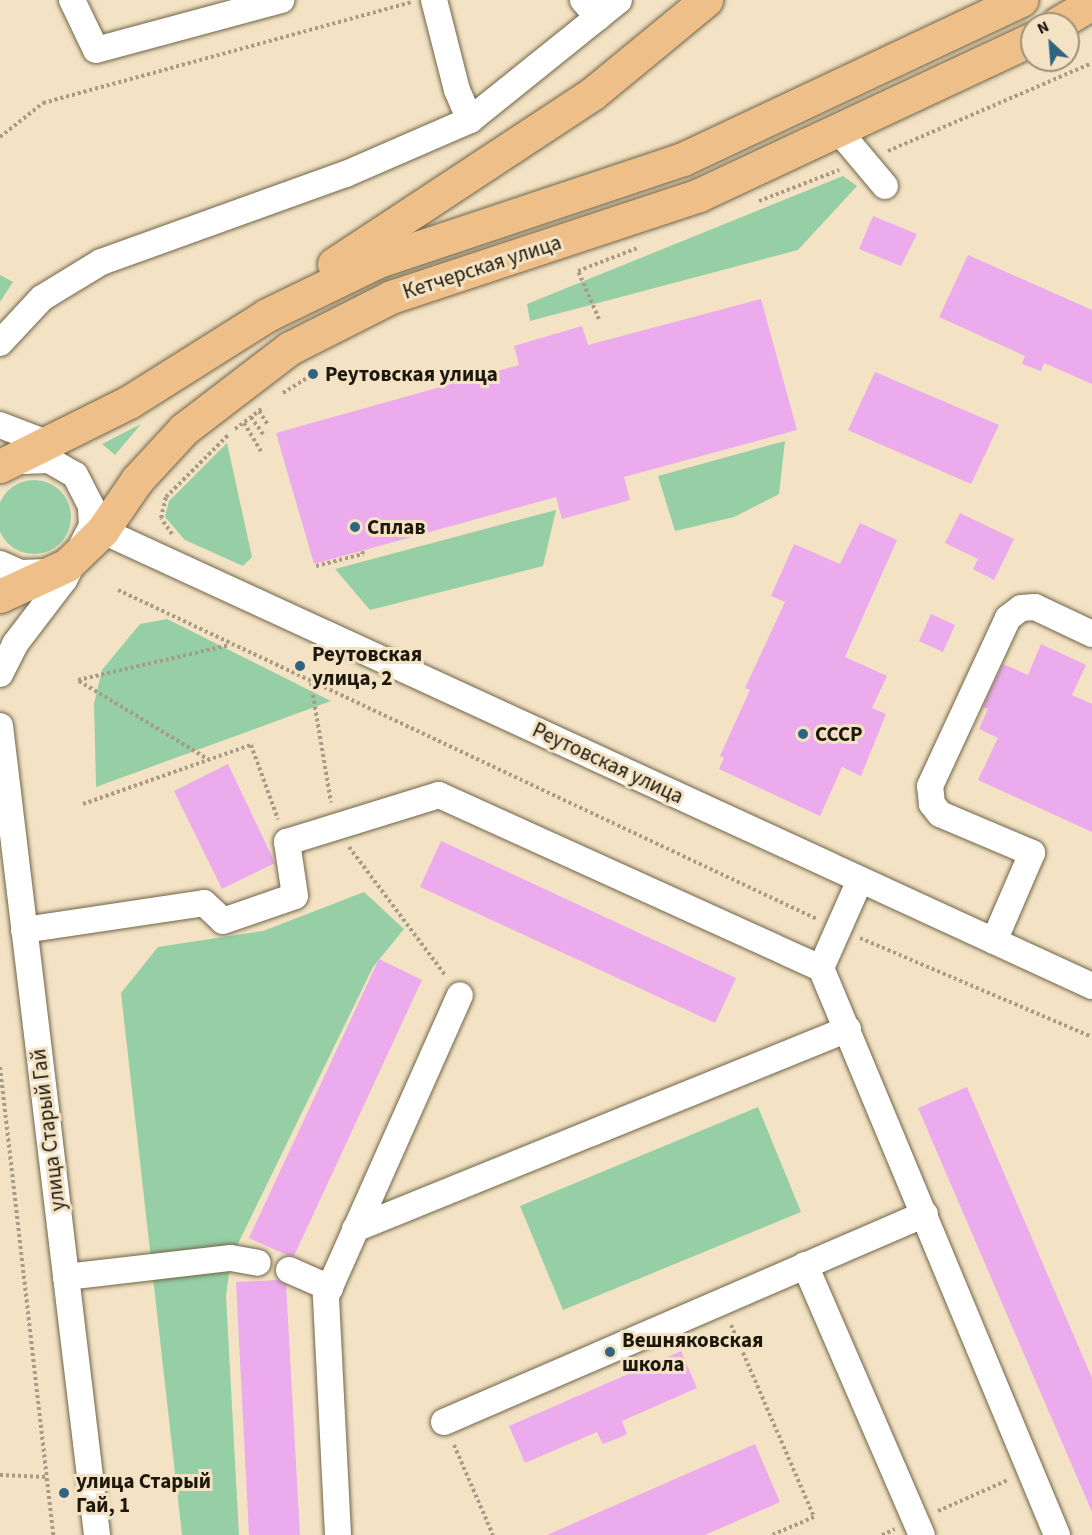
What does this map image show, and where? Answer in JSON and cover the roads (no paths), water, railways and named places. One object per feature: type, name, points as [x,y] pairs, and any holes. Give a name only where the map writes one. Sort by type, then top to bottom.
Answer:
[{"type":"main road","points":[[267,315],[342,258],[591,94],[706,0]]},
{"type":"main road","name":"Кетчерская улица","points":[[5,465],[153,389],[267,315],[378,261],[682,159],[1021,0]]},
{"type":"main road","points":[[1080,14],[1092,3]]},
{"type":"main road","name":"Кетчерская улица","points":[[0,596],[52,572],[91,536],[137,480],[184,429],[290,348],[391,297],[699,195],[1020,45]]},
{"type":"street","points":[[72,0],[96,50],[281,0]]},
{"type":"street","points":[[434,0],[457,90],[470,120]]},
{"type":"street","points":[[0,343],[42,297],[101,262],[346,174],[470,120],[591,9],[619,0]]},
{"type":"street","points":[[838,130],[885,186]]},
{"type":"street","points":[[0,425],[49,444]]},
{"type":"street","points":[[0,674],[15,644],[52,597],[91,536],[91,506],[75,475],[49,460],[5,465]]},
{"type":"street","name":"Реутовская улица","points":[[91,536],[1092,986]]},
{"type":"street","points":[[0,564],[20,573],[52,572]]},
{"type":"street","points":[[994,941],[1032,853],[940,814],[932,804],[930,786],[1008,618],[1021,608],[1035,607],[1092,634]]},
{"type":"street","name":"улица Старый Гай","points":[[0,726],[97,1535]]},
{"type":"street","points":[[24,930],[204,903],[223,921],[296,896],[287,842],[439,795],[821,968],[1057,1535]]},
{"type":"street","points":[[821,968],[860,880]]},
{"type":"street","points":[[338,1535],[326,1296],[460,995]]},
{"type":"street","points":[[355,1229],[848,1029]]},
{"type":"street","points":[[444,1422],[925,1214]]},
{"type":"street","points":[[66,1277],[231,1258],[258,1263]]},
{"type":"street","points":[[806,1265],[919,1528]]},
{"type":"street","points":[[289,1270],[330,1288]]},
{"type":"place","name":"Реутовская улица","points":[[313,374]]},
{"type":"place","name":"Сплав","points":[[355,527]]},
{"type":"place","name":"Реутовская улица, 2","points":[[300,666]]},
{"type":"place","name":"СССР","points":[[803,734]]},
{"type":"place","name":"Вешняковская школа","points":[[610,1352]]},
{"type":"place","name":"улица Старый Гай, 1","points":[[64,1493]]}]
